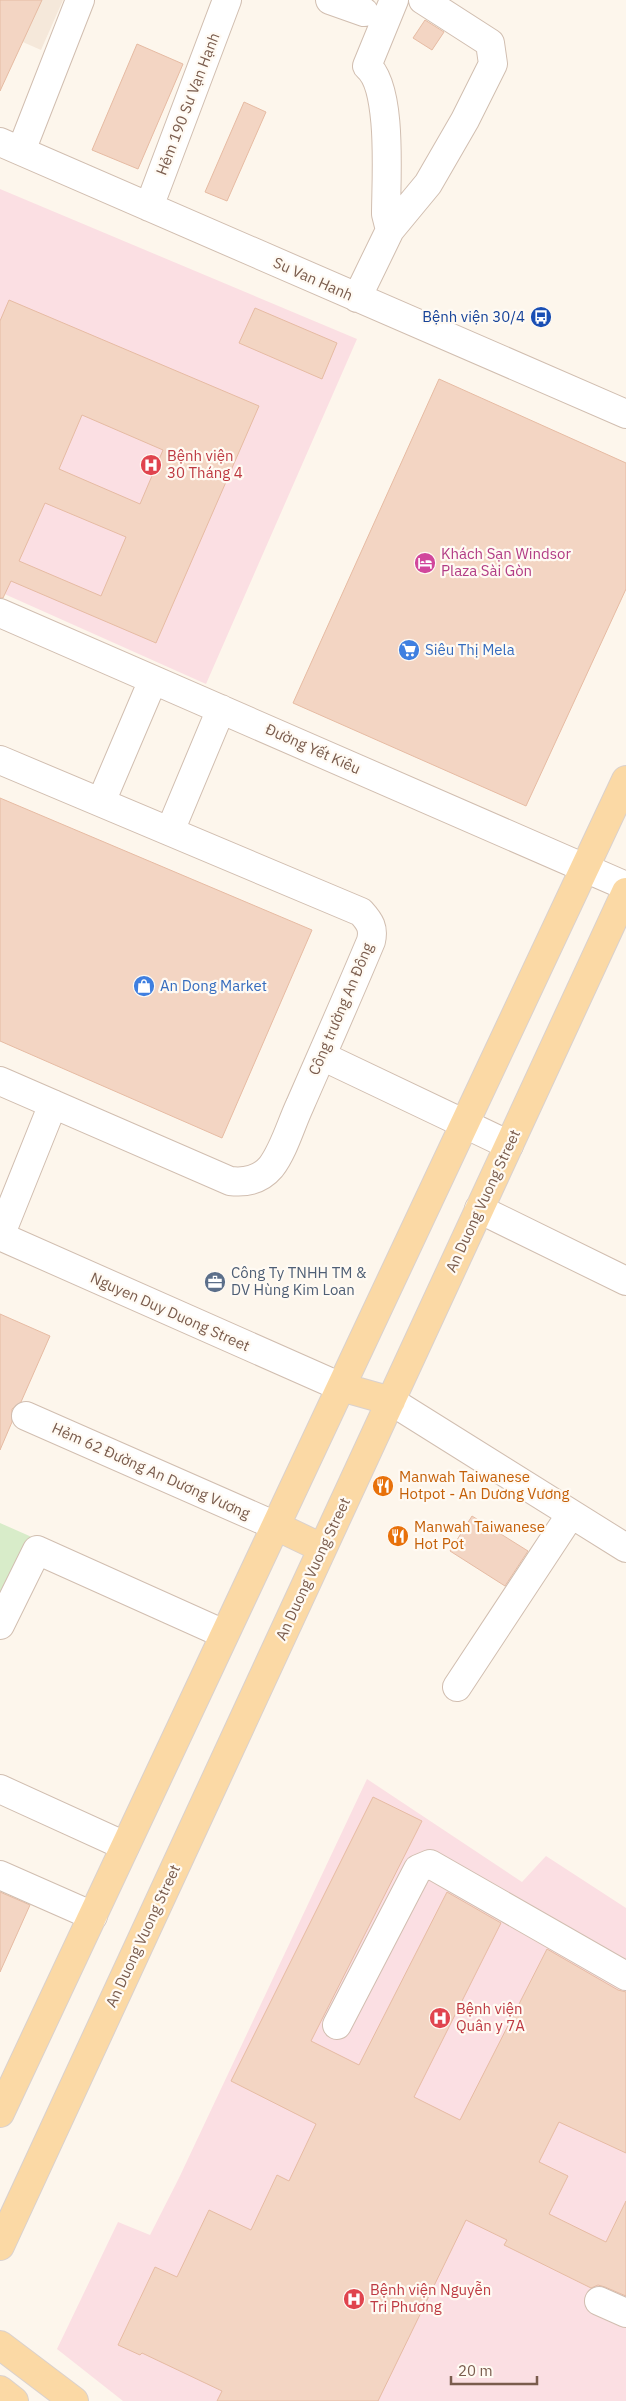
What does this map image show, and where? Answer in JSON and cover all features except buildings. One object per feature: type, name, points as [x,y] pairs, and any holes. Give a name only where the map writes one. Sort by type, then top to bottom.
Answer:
[{"type":"main road","points":[[0,2113],[626,780]]},
{"type":"main road","name":"An Duong Vuong Street","points":[[0,2246],[626,892]]},
{"type":"main road","points":[[341,1387],[391,1401]]},
{"type":"main road","points":[[276,1526],[322,1548]]},
{"type":"main road","points":[[0,2345],[74,2401]]},
{"type":"main road","points":[[0,2390],[14,2401]]},
{"type":"street","points":[[10,147],[80,0]]},
{"type":"street","name":"Hẻm 190 Sư Vạn Hạnh","points":[[149,208],[227,0]]},
{"type":"street","points":[[330,0],[364,12]]},
{"type":"street","points":[[390,230],[386,214],[386,117],[374,71],[366,66],[394,0]]},
{"type":"street","points":[[357,298],[390,230],[428,184],[465,120],[493,64],[490,43],[456,8],[423,0]]},
{"type":"street","name":"Su Van Hanh","points":[[10,147],[626,414]]},
{"type":"street","name":"Đường Yết Kiêu","points":[[0,613],[626,886]]},
{"type":"street","points":[[101,802],[153,680]]},
{"type":"street","points":[[170,831],[221,709]]},
{"type":"street","name":"Công trường An Đông","points":[[0,760],[361,912],[369,921],[373,930],[371,941],[322,1056],[271,1166],[263,1174],[242,1182],[230,1181],[0,1081]]},
{"type":"street","points":[[322,1056],[509,1145]]},
{"type":"street","points":[[0,1236],[53,1104]]},
{"type":"street","points":[[479,1209],[626,1281]]},
{"type":"street","name":"Nguyen Duy Duong Street","points":[[0,1236],[341,1387]]},
{"type":"street","points":[[391,1401],[626,1548]]},
{"type":"street","name":"Hẻm 62 Đường An Dương Vương","points":[[26,1416],[276,1526]]},
{"type":"street","points":[[457,1687],[571,1514]]},
{"type":"street","points":[[0,1625],[37,1550],[224,1634]]},
{"type":"street","points":[[0,1789],[125,1846]]},
{"type":"street","points":[[337,2025],[418,1869],[430,1864],[626,1976]]},
{"type":"street","points":[[0,1875],[93,1916]]},
{"type":"street","points":[[599,2300],[626,2314]]},
{"type":"shaded area","points":[[0,0],[63,0],[41,50],[0,32]]},
{"type":"shaded area","name":"Bệnh viện 30 Tháng 4","points":[[0,189],[357,339],[206,684],[0,592]]},
{"type":"shaded area","points":[[367,1779],[522,1882],[546,1856],[626,1908],[626,2401],[123,2401],[57,2349],[118,2222],[150,2235],[179,2178]]},
{"type":"green space","points":[[0,1523],[34,1538],[0,1606]]},
{"type":"place","name":"Bệnh viện 30/4","points":[[541,317]]},
{"type":"place","name":"Bệnh viện 30 Tháng 4","points":[[151,465]]},
{"type":"place","name":"Khách Sạn Windsor Plaza Sài Gòn","points":[[425,563]]},
{"type":"place","name":"Siêu Thị Mela","points":[[409,650]]},
{"type":"place","name":"An Dong Market","points":[[144,986]]},
{"type":"place","name":"Công Ty TNHH TM & DV Hùng Kim Loan","points":[[215,1282]]},
{"type":"place","name":"Manwah Taiwanese Hotpot - An Dương Vương","points":[[383,1486]]},
{"type":"place","name":"Manwah Taiwanese Hot Pot","points":[[398,1536]]},
{"type":"place","name":"Bệnh viện Quân y 7A","points":[[440,2018]]},
{"type":"place","name":"Bệnh viện Nguyễn Tri Phương","points":[[354,2299]]}]
